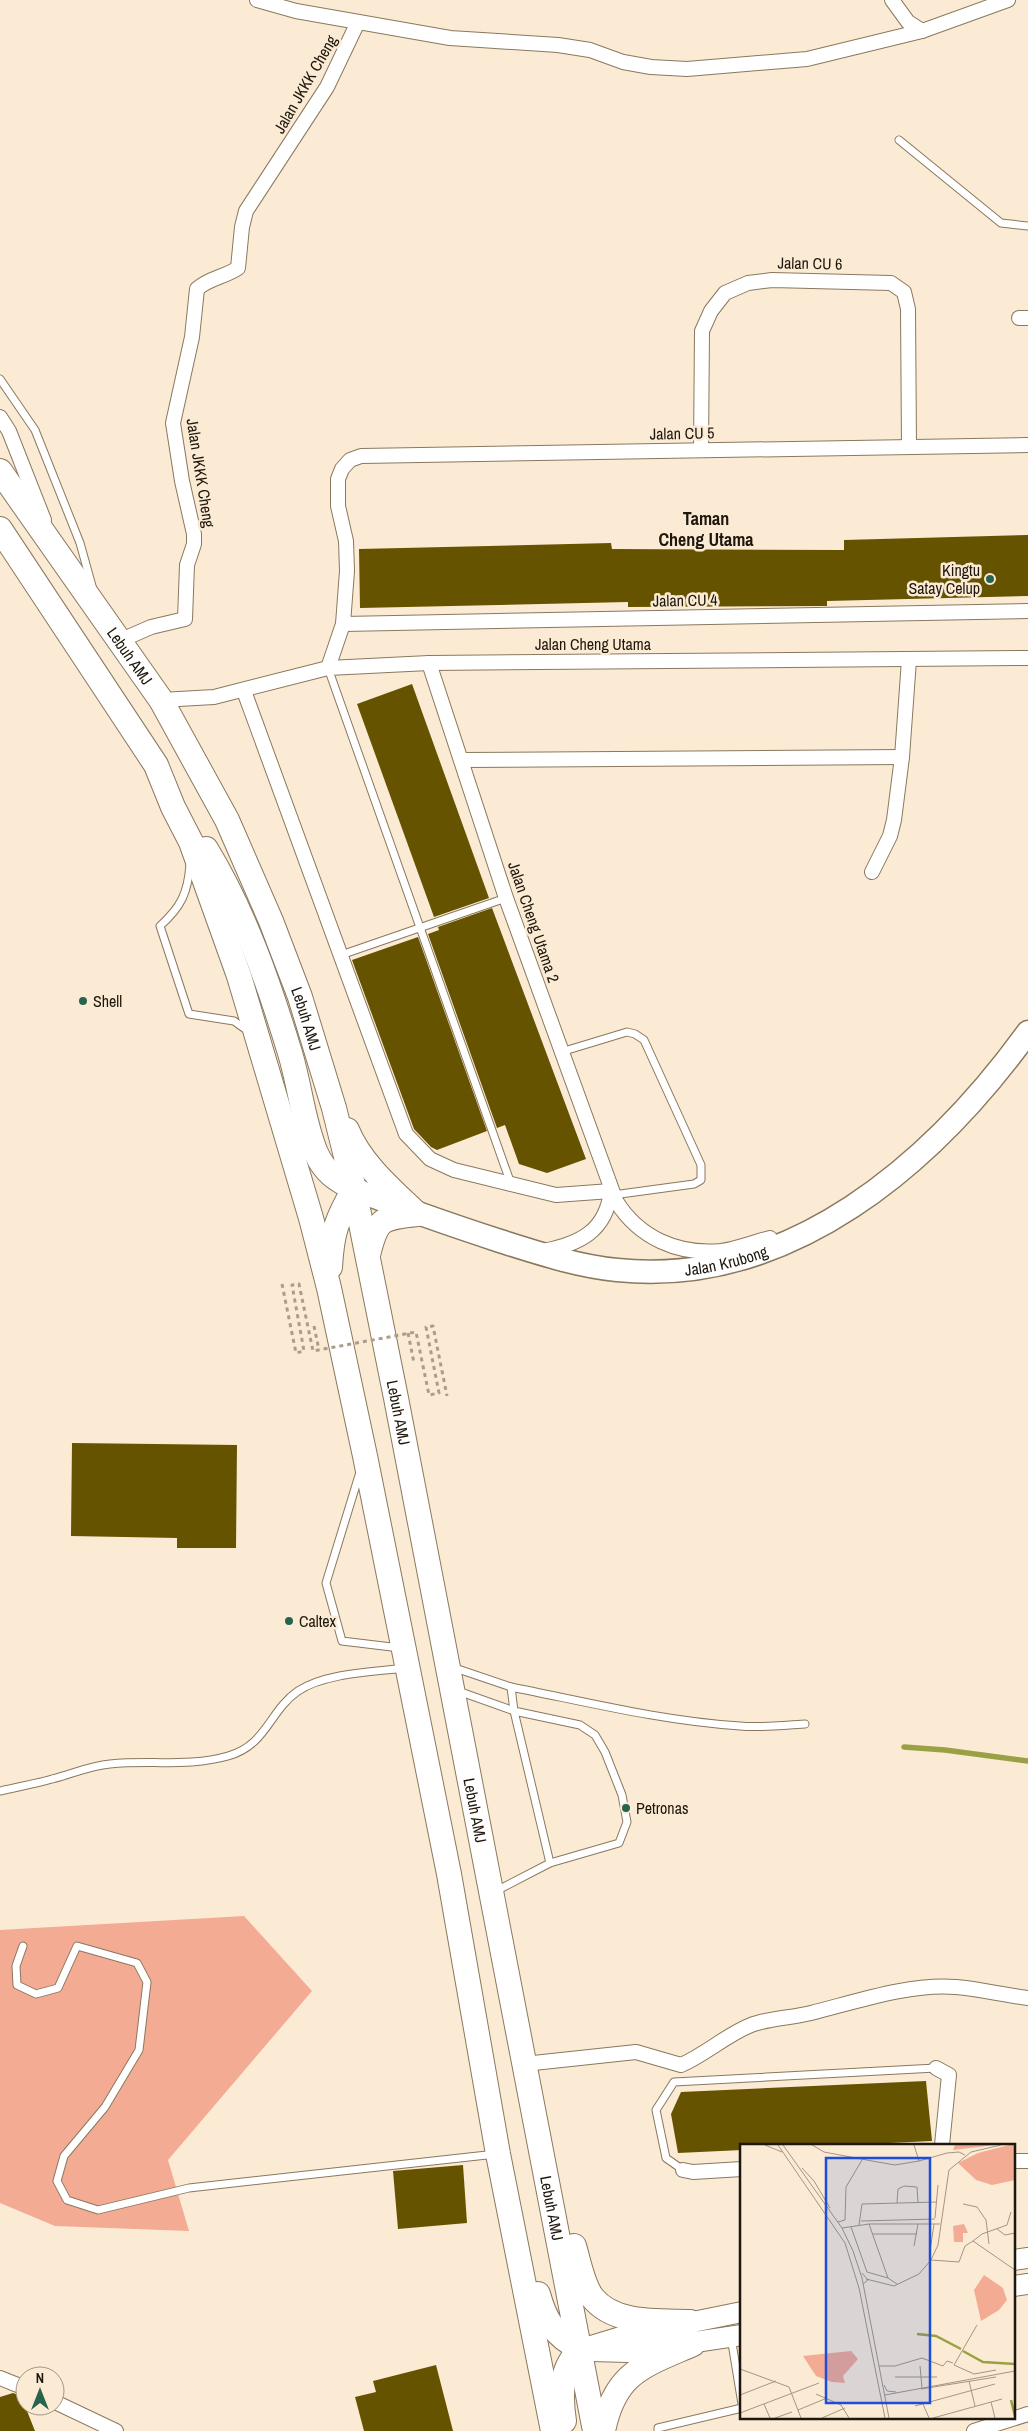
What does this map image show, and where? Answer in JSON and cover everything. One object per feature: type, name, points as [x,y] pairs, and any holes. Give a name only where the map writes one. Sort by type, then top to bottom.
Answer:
[{"type":"highway","name":"Lebuh AMJ","points":[[0,471],[161,700],[230,829],[271,921],[300,997],[334,1108],[354,1189],[368,1258],[595,2431]]},
{"type":"highway","points":[[0,529],[156,765],[215,863],[242,923],[261,969],[291,1055],[316,1153],[330,1176],[354,1189],[338,1217],[332,1237],[329,1288]]},
{"type":"highway","points":[[156,765],[173,807],[191,842],[258,1038],[311,1218],[329,1288],[365,1456],[404,1658],[449,1874],[498,2154],[554,2431]]},
{"type":"highway","points":[[320,1063],[352,1141],[381,1180],[416,1214]]},
{"type":"highway","points":[[368,1258],[374,1231],[388,1217],[416,1214]]},
{"type":"highway","points":[[545,2173],[559,2193],[584,2280],[592,2297],[605,2308],[622,2316],[692,2333]]},
{"type":"highway","points":[[510,2209],[522,2225],[529,2243],[538,2295],[548,2323],[557,2334],[580,2349],[571,2358],[565,2371],[562,2400],[565,2431]]},
{"type":"highway","points":[[603,2431],[612,2398],[623,2382],[692,2333]]},
{"type":"main road","name":"Jalan Krubong","points":[[354,1189],[416,1214],[536,1252],[616,1270],[673,1271],[734,1261],[787,1244],[805,1235],[862,1200],[918,1157],[967,1107],[1028,1032]]},
{"type":"main road","points":[[692,2333],[740,2313]]},
{"type":"main road","points":[[580,2349],[624,2336],[692,2333],[736,2336]]},
{"type":"street","points":[[257,0],[296,11],[450,38],[558,44],[590,50],[623,62],[651,67],[687,69],[807,59],[922,31],[1008,0]]},
{"type":"street","points":[[892,0],[908,22],[922,31]]},
{"type":"street","name":"Jalan JKKK Cheng","points":[[120,641],[151,627],[185,619],[187,565],[194,544],[194,534],[172,423],[192,337],[197,289],[204,283],[231,273],[238,268],[242,227],[246,211],[327,87],[358,22]]},
{"type":"street","name":"Jalan CU 6","points":[[702,450],[702,331],[711,312],[725,292],[748,283],[772,280],[891,283],[904,292],[908,309],[909,446]]},
{"type":"street","points":[[0,417],[8,431],[55,548]]},
{"type":"street","name":"Jalan CU 5","points":[[343,624],[347,571],[346,540],[337,492],[338,479],[342,469],[350,460],[361,456],[1028,445]]},
{"type":"street","name":"Jalan CU 4","points":[[343,624],[1028,611]]},
{"type":"street","points":[[328,668],[343,624]]},
{"type":"street","name":"Jalan Cheng Utama","points":[[161,700],[214,697],[244,691],[328,668],[429,662],[1028,658]]},
{"type":"street","points":[[872,872],[890,836],[902,758],[909,660]]},
{"type":"street","name":"Jalan Cheng Utama 2","points":[[429,662],[506,898],[611,1193],[634,1224],[647,1235],[682,1249],[723,1250],[776,1236],[790,1234],[805,1235]]},
{"type":"street","points":[[244,691],[406,1134],[420,1151],[441,1165],[511,1185],[556,1195],[611,1193],[597,1227],[570,1244],[536,1252]]},
{"type":"street","points":[[461,760],[902,758]]},
{"type":"street","points":[[524,2064],[636,2052],[682,2065],[699,2057],[734,2033],[754,2024],[825,2010],[856,1999],[909,1990],[955,1986],[1028,1998]]},
{"type":"street","points":[[936,2068],[948,2075],[942,2144]]},
{"type":"street","points":[[683,2170],[693,2172],[740,2169]]},
{"type":"street","points":[[0,2378],[15,2384]]},
{"type":"street","points":[[0,2389],[15,2387]]},
{"type":"street","points":[[65,2407],[111,2428]]},
{"type":"street","points":[[1016,2418],[1028,2414]]},
{"type":"street","points":[[974,2431],[1015,2418]]},
{"type":"lane","points":[[899,140],[1001,223],[1028,226]]},
{"type":"lane","points":[[0,379],[35,430],[80,543],[100,612]]},
{"type":"lane","points":[[328,668],[511,1185]]},
{"type":"lane","points":[[191,842],[186,892],[177,911],[160,926],[189,1014],[234,1021],[258,1038]]},
{"type":"lane","points":[[341,955],[506,898]]},
{"type":"lane","points":[[561,1052],[627,1032],[635,1034],[644,1040],[701,1165],[701,1180],[694,1184],[611,1193]]},
{"type":"lane","points":[[365,1456],[326,1582],[342,1641],[404,1658]]},
{"type":"lane","points":[[0,1791],[53,1779],[81,1769],[103,1765],[203,1760],[227,1756],[247,1749],[260,1738],[285,1703],[297,1692],[311,1684],[404,1658]]},
{"type":"lane","points":[[446,1665],[510,1687],[609,1708],[684,1721],[742,1727],[805,1724]]},
{"type":"lane","points":[[510,1687],[550,1863]]},
{"type":"lane","points":[[450,1688],[514,1711],[580,1725],[595,1735],[605,1752],[622,1795],[627,1822],[619,1843],[550,1863],[491,1894]]},
{"type":"lane","points":[[23,1946],[16,1966],[17,1985],[36,1994],[58,1988],[77,1946],[137,1963],[147,1982],[139,2050],[105,2108],[64,2156],[57,2181],[67,2200],[98,2210],[190,2188],[498,2154]]},
{"type":"lane","points":[[683,2170],[666,2158],[656,2110],[674,2082],[936,2068]]},
{"type":"lane","points":[[736,2336],[740,2381]]},
{"type":"lane","points":[[658,2431],[658,2428],[740,2408]]},
{"type":"lane","points":[[93,2431],[111,2428]]},
{"type":"path","points":[[282,1284],[296,1353],[304,1351],[292,1285],[299,1284],[313,1351],[416,1332],[429,1395],[439,1393],[426,1327],[433,1326],[447,1396]]},
{"type":"path","points":[[313,1321],[319,1350]]},
{"type":"path","points":[[408,1333],[414,1363]]},
{"type":"shaded area","points":[[244,1916],[312,1991],[168,2160],[189,2231],[55,2226],[0,2203],[0,1930]]},
{"type":"building","points":[[1028,535],[1028,596],[827,601],[827,606],[628,607],[628,602],[360,608],[359,549],[611,543],[612,549],[844,550],[844,540]]},
{"type":"building","points":[[412,684],[489,898],[434,917],[357,704]]},
{"type":"building","points":[[492,908],[586,1159],[547,1173],[519,1164],[505,1125],[497,1128],[428,934],[439,930],[438,927]]},
{"type":"building","points":[[418,937],[487,1131],[437,1150],[431,1147],[414,1129],[352,960]]},
{"type":"building","points":[[72,1443],[237,1445],[236,1548],[177,1548],[177,1538],[71,1536]]},
{"type":"building","points":[[926,2081],[932,2141],[868,2144],[740,2144],[740,2150],[678,2153],[671,2114],[681,2092]]},
{"type":"building","points":[[463,2165],[467,2223],[398,2229],[393,2171]]},
{"type":"building","points":[[436,2365],[453,2431],[364,2431],[355,2397],[376,2392],[373,2381]]},
{"type":"building","points":[[15,2394],[15,2416],[29,2416],[35,2431],[0,2431],[0,2397]]},
{"type":"waterway","points":[[904,1747],[945,1750],[1028,1761]]},
{"type":"place","name":"Kingtu Satay Celup","points":[[990,579]]},
{"type":"place","name":"Shell","points":[[83,1001]]},
{"type":"place","name":"Caltex","points":[[289,1621]]},
{"type":"place","name":"Petronas","points":[[626,1808]]},
{"type":"district","name":"Taman Cheng Utama","points":[[706,528]]}]
